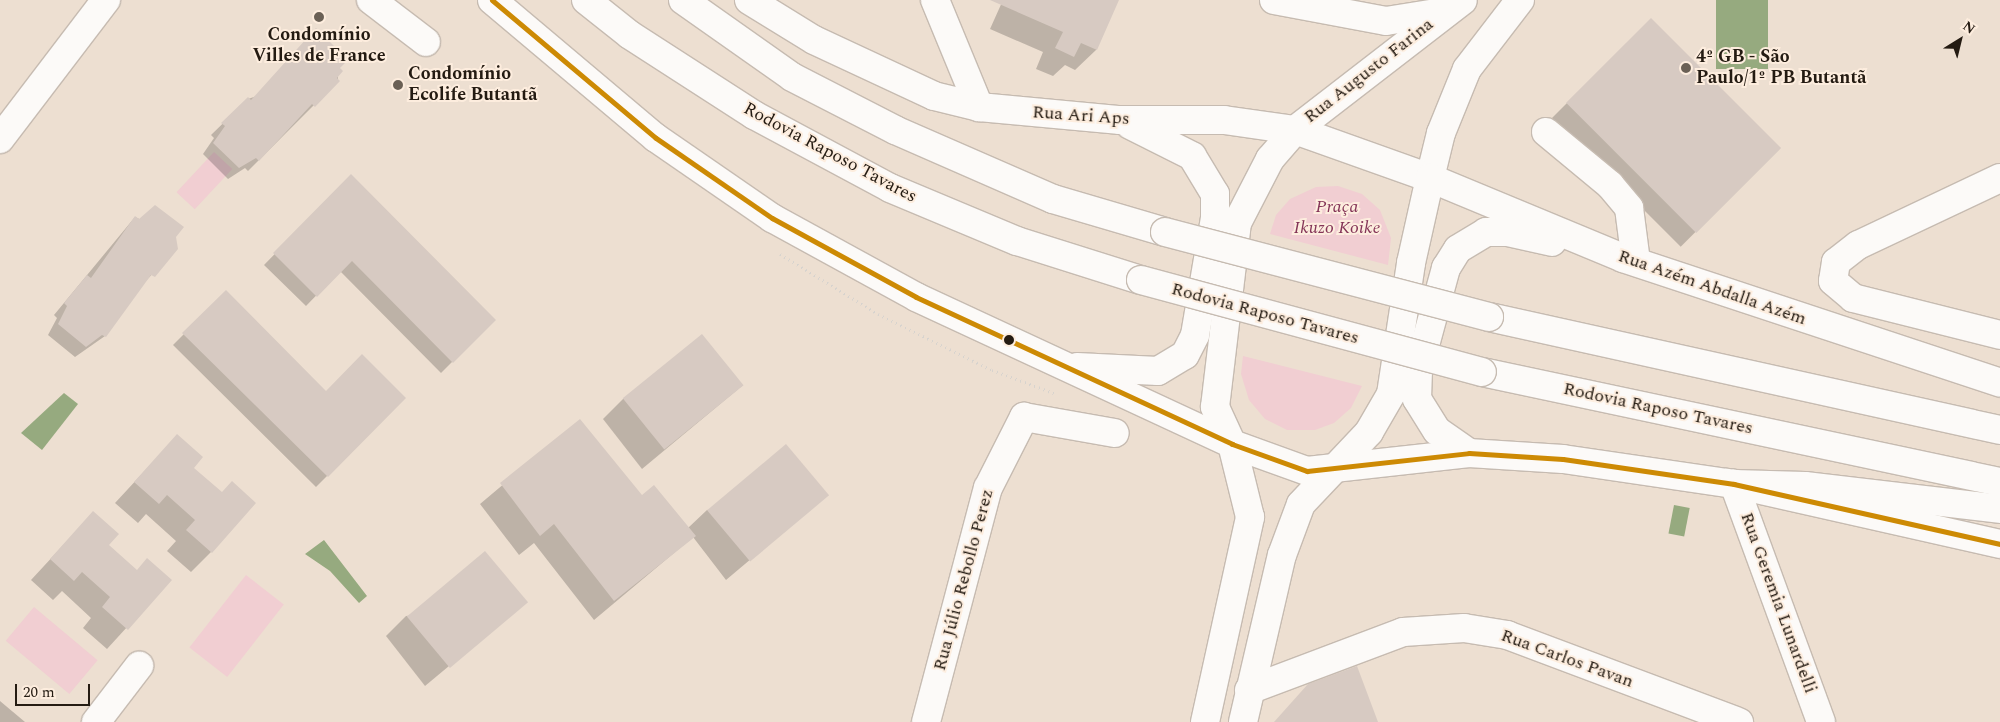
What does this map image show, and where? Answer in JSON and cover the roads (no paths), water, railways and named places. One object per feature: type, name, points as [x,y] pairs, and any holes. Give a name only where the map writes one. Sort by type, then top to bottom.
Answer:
[{"type":"main road","points":[[371,0],[426,42]]},
{"type":"main road","points":[[492,0],[648,133],[772,218],[916,298],[1232,444],[1306,471],[1332,471],[1469,453],[1631,466],[1734,484],[2000,544]]},
{"type":"main road","name":"Rodovia Raposo Tavares","points":[[586,0],[630,35],[754,115],[890,188],[1017,241],[1141,280],[1482,372],[2000,482]]},
{"type":"main road","points":[[683,0],[792,77],[895,130],[1053,199],[1165,232],[1488,317],[2000,430]]},
{"type":"main road","name":"Rua Ari Aps","points":[[749,0],[887,77],[979,107],[1120,120],[1224,120],[1295,130],[1430,178]]},
{"type":"main road","points":[[935,0],[979,107]]},
{"type":"main road","name":"Rua Augusto Farina","points":[[1274,0],[1386,21],[1453,6]]},
{"type":"main road","points":[[1242,722],[1288,536],[1301,504],[1369,432],[1391,394],[1411,263],[1441,133],[1466,69],[1520,0]]},
{"type":"main road","points":[[0,139],[100,2]]},
{"type":"main road","name":"Rua Augusto Farina","points":[[1205,722],[1250,516],[1232,444],[1216,407],[1216,386],[1237,224],[1270,158],[1295,130],[1453,6]]},
{"type":"main road","points":[[1050,360],[1158,371],[1185,355],[1195,335],[1215,218],[1215,194],[1192,156],[1120,120]]},
{"type":"main road","points":[[1469,453],[1437,431],[1417,399],[1418,372],[1446,268],[1458,249],[1486,232],[1508,232],[1630,260],[1629,208],[1610,185],[1546,132]]},
{"type":"main road","name":"Rua Azém Abdalla Azém","points":[[1430,178],[1630,260],[2000,383]]},
{"type":"main road","points":[[2000,178],[1858,245],[1836,262],[1833,281],[1854,298],[2000,335]]},
{"type":"main road","name":"Rua Júlio Rebollo Perez","points":[[926,722],[988,488],[1024,417],[1114,433]]},
{"type":"main road","points":[[1734,484],[1805,486],[2000,509]]},
{"type":"main road","name":"Rua Geremia Lunardelli","points":[[1734,484],[1821,722]]},
{"type":"main road","name":"Rua Carlos Pavan","points":[[1249,690],[1404,632],[1464,628],[1507,634],[1739,722]]},
{"type":"main road","points":[[96,722],[139,666]]},
{"type":"place","name":"Condomínio Villes de France","points":[[319,17]]},
{"type":"place","name":"4º GB - São Paulo/1º PB Butantã","points":[[1686,68]]},
{"type":"place","name":"Condomínio Ecolife Butantã","points":[[398,85]]},
{"type":"park label","name":"Praça Ikuzo Koike","points":[[1337,218]]}]
